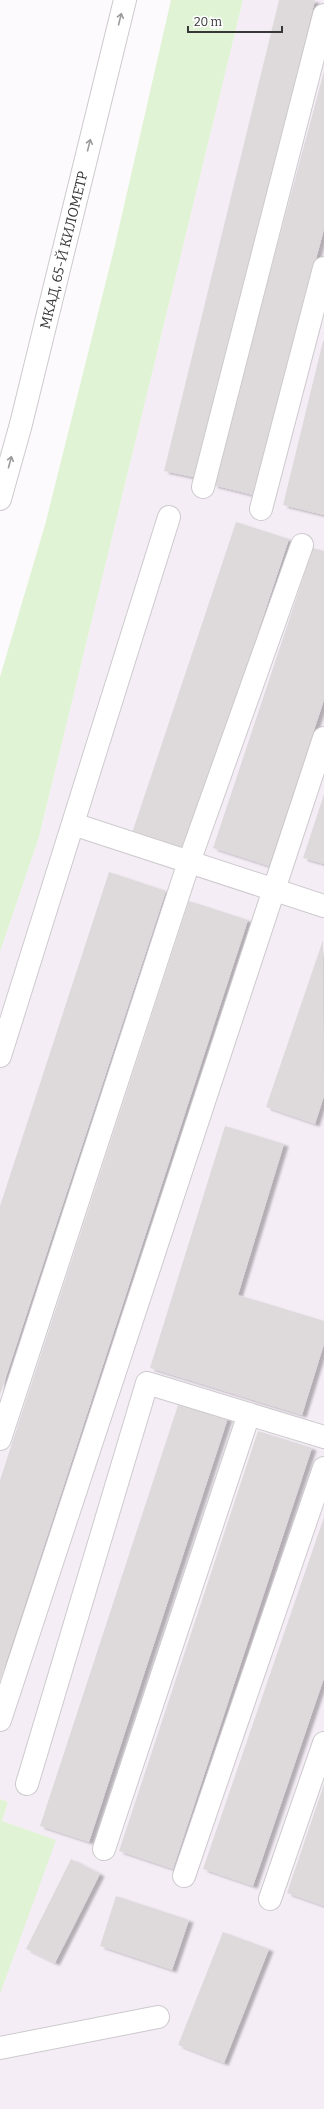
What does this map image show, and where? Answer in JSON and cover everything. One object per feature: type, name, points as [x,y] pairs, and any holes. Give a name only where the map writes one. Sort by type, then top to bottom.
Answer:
[{"type":"main road","name":"МКАД, 65-Й КИЛОМЕТР","points":[[0,499],[21,424],[125,0]]},
{"type":"main road","points":[[203,487],[324,15]]},
{"type":"main road","points":[[260,510],[324,268]]},
{"type":"main road","points":[[0,1056],[169,517]]},
{"type":"main road","points":[[0,1439],[189,862],[302,545]]},
{"type":"main road","points":[[0,1720],[324,738]]},
{"type":"main road","points":[[73,824],[324,906]]},
{"type":"main road","points":[[27,1784],[147,1383],[324,1437]]},
{"type":"main road","points":[[104,1849],[249,1414]]},
{"type":"main road","points":[[184,1876],[324,1468]]},
{"type":"main road","points":[[270,1899],[324,1743]]},
{"type":"main road","points":[[0,2048],[158,2017]]},
{"type":"shaded area","points":[[243,0],[324,0],[324,2109],[0,2109],[0,1994],[55,1840],[2,1821],[8,1802],[0,1799],[0,952],[39,837]]},
{"type":"green space","points":[[171,0],[243,0],[39,837],[0,952],[0,677],[45,525],[115,245]]},
{"type":"green space","points":[[0,1799],[8,1802],[2,1821],[56,1840],[0,1994]]},
{"type":"building","points":[[279,0],[315,0],[198,478],[164,471]]},
{"type":"building","points":[[324,71],[324,229],[253,495],[213,485]]},
{"type":"building","points":[[324,341],[324,515],[283,505]]},
{"type":"building","points":[[236,522],[289,539],[185,851],[132,833]]},
{"type":"building","points":[[313,548],[324,551],[324,700],[269,866],[213,848]]},
{"type":"building","points":[[324,794],[324,864],[303,858]]},
{"type":"building","points":[[109,872],[166,891],[0,1395],[0,1206]]},
{"type":"building","points":[[189,901],[248,920],[0,1681],[0,1480]]},
{"type":"building","points":[[323,940],[324,1096],[315,1124],[266,1107]]},
{"type":"building","points":[[225,1126],[284,1144],[238,1295],[324,1321],[324,1344],[302,1415],[150,1368]]},
{"type":"building","points":[[179,1402],[228,1418],[89,1842],[40,1826]]},
{"type":"building","points":[[258,1431],[312,1448],[173,1869],[119,1851]]},
{"type":"building","points":[[324,1517],[324,1678],[253,1886],[203,1869]]},
{"type":"building","points":[[324,1784],[324,1906],[287,1893]]},
{"type":"building","points":[[71,1859],[100,1874],[55,1963],[26,1949]]},
{"type":"building","points":[[116,1896],[189,1920],[172,1970],[100,1946]]},
{"type":"building","points":[[223,1932],[269,1949],[224,2063],[178,2045]]}]
